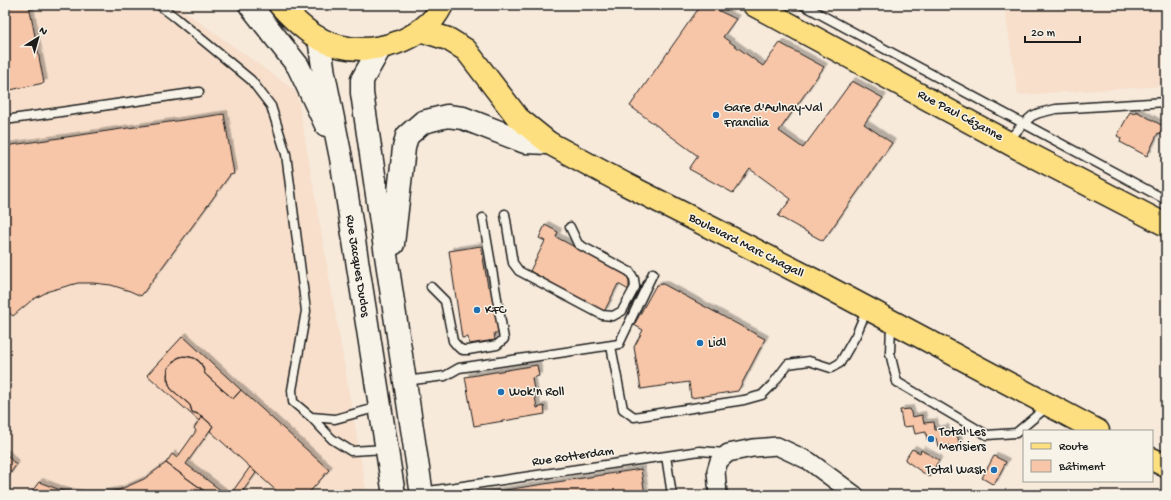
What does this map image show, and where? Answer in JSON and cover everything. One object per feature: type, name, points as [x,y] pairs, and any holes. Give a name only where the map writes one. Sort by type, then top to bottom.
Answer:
[{"type":"main road","points":[[250,5],[298,66],[341,158]]},
{"type":"main road","points":[[280,5],[300,24],[319,38],[336,45],[364,49],[380,48],[402,40],[420,30],[434,18],[442,5]]},
{"type":"main road","name":"Rue Paul Cézanne","points":[[754,5],[1007,142],[1166,225]]},
{"type":"main road","name":"Boulevard Marc Chagall","points":[[420,30],[448,39],[466,50],[518,118],[549,143],[622,183],[807,276],[1096,430]]},
{"type":"main road","name":"Rue Jacques Duclos","points":[[319,38],[324,74],[341,158],[394,495]]},
{"type":"main road","points":[[380,48],[362,80],[362,93],[422,494]]},
{"type":"main road","points":[[389,273],[404,148],[407,136],[423,122],[448,116],[463,118],[525,142],[549,143]]},
{"type":"main road","points":[[1153,459],[1166,466]]},
{"type":"street","points":[[718,495],[716,471],[719,461],[728,453],[753,448],[776,446],[809,461],[855,495]]},
{"type":"lane","points":[[159,5],[182,22],[251,80],[271,106],[286,154],[306,311],[292,390],[293,402],[311,417],[332,439],[351,451],[386,449]]},
{"type":"lane","points":[[803,5],[1166,200]]},
{"type":"lane","points":[[5,120],[199,92]]},
{"type":"lane","points":[[1007,142],[1023,124],[1039,112],[1056,109],[1166,102]]},
{"type":"lane","points":[[505,214],[513,263],[519,271],[602,315],[613,316],[622,311],[635,287],[634,279],[630,272],[578,244],[570,227]]},
{"type":"lane","points":[[431,287],[445,301],[453,341],[459,348],[468,350],[497,345],[504,339],[483,218]]},
{"type":"lane","points":[[405,381],[445,376],[459,368],[619,344],[653,272]]},
{"type":"lane","points":[[611,346],[623,409],[634,418],[762,396],[788,364],[809,362],[831,368],[840,363],[856,335],[867,309]]},
{"type":"lane","points":[[891,321],[890,353],[897,382],[987,435],[1016,432],[1049,406]]},
{"type":"lane","points":[[311,417],[335,419],[379,407]]},
{"type":"lane","name":"Rue Rotterdam","points":[[422,494],[700,450],[728,453]]},
{"type":"lane","points":[[666,456],[672,495]]},
{"type":"shaded area","points":[[5,5],[176,5],[297,92],[367,495],[5,495]]},
{"type":"shaded area","points":[[1004,5],[1166,5],[1166,86],[1018,95]]},
{"type":"building","points":[[5,5],[29,5],[44,83],[5,91]]},
{"type":"building","name":"Gare d'Aulnay-Val Francilia","points":[[701,5],[707,5],[736,19],[723,37],[763,66],[780,43],[824,67],[779,131],[803,148],[852,81],[883,98],[864,124],[892,143],[823,241],[778,216],[791,199],[750,169],[733,193],[689,169],[698,156],[630,106]]},
{"type":"building","points":[[1136,111],[1163,126],[1147,156],[1120,142],[1121,138],[1117,136],[1130,112],[1134,114]]},
{"type":"building","points":[[224,114],[234,174],[230,175],[141,296],[111,285],[78,283],[49,291],[32,300],[13,316],[5,309],[5,146]]},
{"type":"building","points":[[545,225],[558,232],[556,237],[627,276],[629,290],[618,284],[604,312],[530,271],[545,241],[539,238]]},
{"type":"building","name":"KFC","points":[[481,246],[488,287],[492,286],[499,333],[494,333],[495,340],[469,344],[468,337],[462,338],[449,251]]},
{"type":"building","name":"Lidl","points":[[663,284],[765,339],[738,391],[691,398],[689,382],[641,389],[634,347],[643,330],[634,325],[655,287]]},
{"type":"building","points":[[183,336],[241,390],[233,399],[205,374],[201,363],[194,358],[183,356],[176,359],[168,368],[167,375],[169,384],[171,389],[190,405],[192,412],[202,416],[199,421],[147,375]]},
{"type":"building","points":[[187,356],[198,360],[203,367],[205,374],[233,399],[241,390],[329,470],[307,495],[281,495],[210,431],[213,426],[199,414],[192,412],[190,405],[171,389],[167,379],[168,368],[179,357]]},
{"type":"building","name":"Wok'n Roll","points":[[537,365],[539,376],[532,378],[537,408],[544,406],[545,414],[474,426],[465,377]]},
{"type":"building","points":[[910,409],[912,417],[922,415],[924,423],[934,422],[935,430],[945,428],[947,436],[957,434],[961,451],[951,453],[949,445],[938,446],[936,438],[927,440],[926,432],[915,434],[913,426],[903,427],[900,410]]},
{"type":"building","points":[[202,416],[213,426],[186,464],[227,495],[210,495],[166,463],[172,454],[177,458],[196,431],[194,428]]},
{"type":"building","points":[[912,449],[920,453],[921,450],[939,460],[929,477],[905,460]]},
{"type":"building","points":[[5,453],[16,465],[5,481]]},
{"type":"building","name":"Total Wash","points":[[994,456],[1006,462],[994,485],[982,478]]},
{"type":"building","points":[[166,463],[210,495],[29,495],[39,482],[63,491],[83,494],[98,494],[119,490],[144,479]]},
{"type":"building","points":[[250,467],[256,473],[240,495],[230,495]]},
{"type":"building","points":[[641,469],[645,495],[473,495]]},
{"type":"place","name":"Gare d'Aulnay-Val Francilia","points":[[716,115]]},
{"type":"place","name":"KFC","points":[[477,310]]},
{"type":"place","name":"Lidl","points":[[700,343]]},
{"type":"place","name":"Wok'n Roll","points":[[501,392]]},
{"type":"place","name":"Total Les Merisiers","points":[[931,439]]},
{"type":"place","name":"Total Wash","points":[[994,470]]}]
